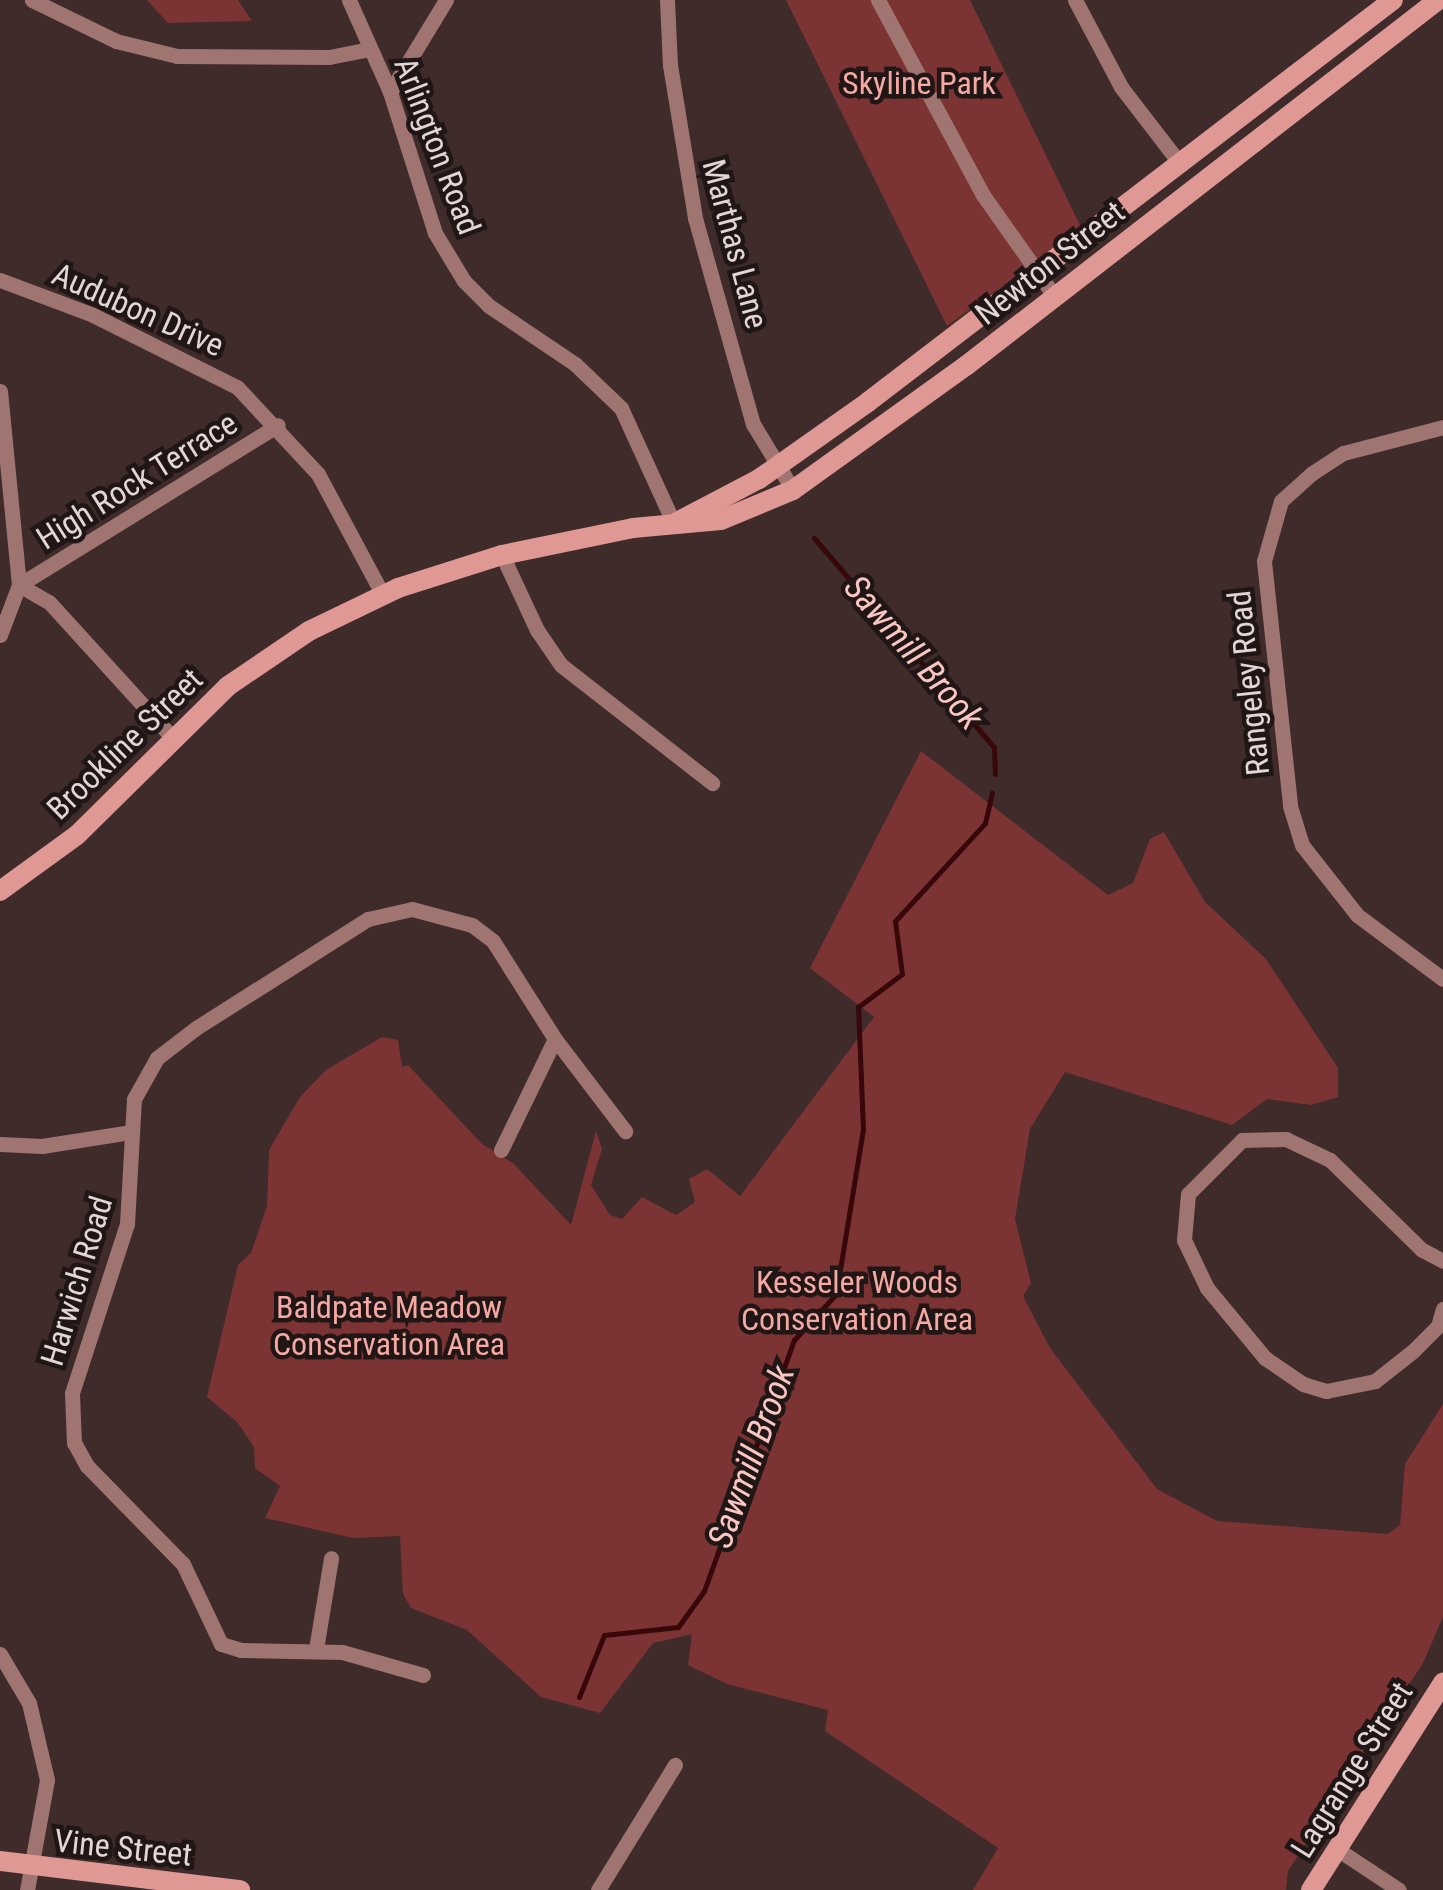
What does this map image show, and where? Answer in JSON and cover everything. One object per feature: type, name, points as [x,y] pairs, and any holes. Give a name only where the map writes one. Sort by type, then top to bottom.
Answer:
[{"type":"main road","name":"Newton Street","points":[[674,524],[777,468],[1393,0]]},
{"type":"main road","name":"Newton Street","points":[[633,528],[754,511],[793,490],[1055,297],[1438,0]]},
{"type":"main road","name":"Brookline Street","points":[[0,891],[78,835],[171,736],[228,686],[310,631],[384,595],[502,555],[633,528]]},
{"type":"main road","name":"Lagrange Street","points":[[1311,1890],[1443,1682]]},
{"type":"main road","name":"Vine Street","points":[[0,1861],[32,1868],[240,1890]]},
{"type":"street","points":[[32,0],[116,41],[177,56],[330,57],[370,48]]},
{"type":"street","name":"Arlington Road","points":[[349,0],[390,92],[434,233],[464,281],[488,306],[575,364],[621,408],[674,524]]},
{"type":"street","points":[[390,92],[446,0]]},
{"type":"street","name":"Marthas Lane","points":[[668,0],[670,65],[695,218],[753,424],[793,490]]},
{"type":"street","points":[[878,0],[983,195],[1055,297]]},
{"type":"street","points":[[1075,0],[1121,88],[1180,165]]},
{"type":"street","name":"Audubon Drive","points":[[0,280],[214,372],[278,426],[318,474],[384,595]]},
{"type":"street","points":[[0,391],[19,586],[49,602],[171,736]]},
{"type":"street","name":"High Rock Terrace","points":[[0,634],[19,586],[278,426]]},
{"type":"street","name":"Rangeley Road","points":[[1443,428],[1343,453],[1311,474],[1281,500],[1264,560],[1290,806],[1302,846],[1357,915],[1443,978]]},
{"type":"street","points":[[502,555],[536,630],[561,665],[712,784]]},
{"type":"street","name":"Harwich Road","points":[[423,1675],[316,1649],[241,1650],[222,1644],[183,1564],[87,1466],[74,1443],[72,1393],[127,1224],[134,1099],[157,1058],[338,937],[392,909],[444,914],[494,941],[555,1039],[625,1131]]},
{"type":"street","points":[[501,1150],[555,1039]]},
{"type":"street","points":[[0,1144],[42,1146],[130,1132]]},
{"type":"street","points":[[1443,1261],[1422,1250],[1330,1160],[1286,1138],[1242,1140],[1188,1194],[1184,1240],[1207,1288],[1266,1358],[1326,1392],[1389,1373],[1438,1326],[1443,1309]]},
{"type":"street","points":[[316,1649],[331,1558]]},
{"type":"street","points":[[0,1654],[30,1703],[42,1742],[45,1812],[26,1890]]},
{"type":"street","points":[[598,1890],[675,1766]]},
{"type":"street","points":[[1337,1849],[1398,1890]]},
{"type":"green space","points":[[147,0],[238,0],[252,21],[168,23]]},
{"type":"green space","name":"Skyline Park","points":[[786,0],[970,0],[1080,225],[1074,234],[947,326]]},
{"type":"green space","points":[[921,751],[1108,895],[1133,883],[1150,839],[1164,832],[1205,902],[1266,959],[1338,1068],[1338,1097],[1311,1105],[1267,1099],[1232,1125],[1065,1072],[1030,1129],[1015,1219],[1031,1283],[1023,1296],[1050,1348],[1157,1489],[1217,1521],[1388,1534],[1400,1525],[1405,1464],[1443,1404],[1443,1617],[1423,1663],[1288,1871],[1286,1890],[973,1890],[998,1848],[825,1731],[828,1710],[727,1684],[688,1665],[692,1634],[653,1643],[600,1713],[541,1697],[467,1630],[411,1608],[403,1594],[400,1536],[353,1538],[265,1518],[280,1486],[255,1468],[254,1447],[237,1422],[207,1397],[238,1265],[251,1253],[267,1206],[269,1150],[300,1097],[326,1070],[382,1037],[398,1040],[402,1067],[408,1065],[482,1144],[513,1163],[571,1225],[596,1131],[602,1149],[591,1185],[610,1215],[622,1219],[642,1197],[676,1215],[695,1202],[689,1179],[707,1169],[740,1196],[874,1017],[810,968]]},
{"type":"waterway","name":"Sawmill Brook","points":[[814,538],[994,747],[995,774]]},
{"type":"waterway","name":"Sawmill Brook","points":[[579,1697],[604,1635],[678,1627],[704,1591],[794,1340],[836,1294],[863,1130],[858,1007],[902,974],[895,921],[985,823],[992,793]]},
{"type":"park label","name":"Kesseler Woods Conservation Area","points":[[857,1302]]},
{"type":"park label","name":"Baldpate Meadow Conservation Area","points":[[389,1326]]}]
